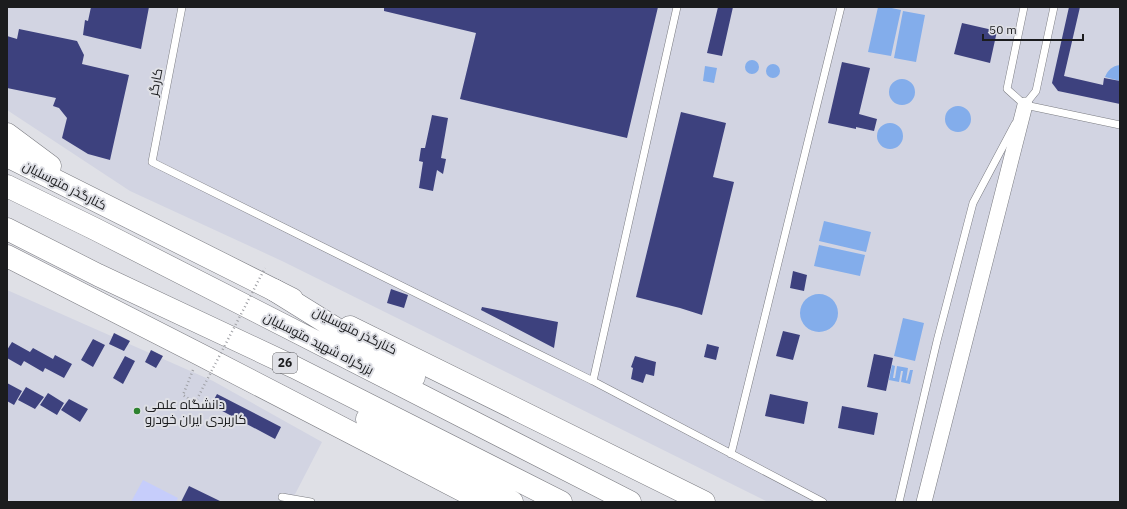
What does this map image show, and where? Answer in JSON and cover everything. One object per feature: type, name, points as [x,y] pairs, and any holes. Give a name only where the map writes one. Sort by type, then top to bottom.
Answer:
[{"type":"main road","points":[[7,134],[103,205]]},
{"type":"main road","name":"کنارگذر متوسلیان","points":[[7,156],[274,290],[704,502]]},
{"type":"main road","name":"بزرگراه شهید متوسلیان","points":[[7,186],[630,502]]},
{"type":"main road","name":"26","points":[[7,229],[98,275],[294,367],[561,502]]},
{"type":"main road","points":[[7,256],[485,502]]},
{"type":"main road","points":[[274,290],[546,459]]},
{"type":"main road","points":[[294,367],[373,423],[512,502]]},
{"type":"street","points":[[924,502],[1025,105]]},
{"type":"lane","name":"کارگر","points":[[182,7],[152,162],[592,381]]},
{"type":"lane","points":[[677,7],[592,381],[823,502]]},
{"type":"lane","points":[[731,454],[842,7]]},
{"type":"lane","points":[[1024,7],[1007,89],[1025,105],[1120,126]]},
{"type":"lane","points":[[899,502],[937,341],[973,203],[1025,105],[1036,92],[1054,7]]},
{"type":"lane","points":[[282,498],[311,502]]},
{"type":"path","points":[[199,354],[183,395],[195,402],[265,268]]},
{"type":"shaded area","points":[[7,7],[1120,7],[1120,502],[768,502],[282,261],[130,191],[7,110]]},
{"type":"shaded area","points":[[878,7],[901,10],[891,56],[868,52]]},
{"type":"shaded area","points":[[903,11],[925,15],[916,62],[894,58]]},
{"type":"shaded area","points":[[749,60],[755,60],[759,64],[759,70],[755,74],[749,74],[745,70],[745,64]]},
{"type":"shaded area","points":[[770,64],[776,64],[780,68],[780,74],[776,78],[770,78],[766,74],[766,68]]},
{"type":"shaded area","points":[[1120,65],[1120,81],[1105,77],[1107,72],[1115,66]]},
{"type":"shaded area","points":[[705,66],[717,68],[714,83],[703,81]]},
{"type":"shaded area","points":[[902,79],[911,83],[915,92],[911,101],[902,105],[893,101],[889,92],[893,83]]},
{"type":"shaded area","points":[[958,106],[967,110],[971,119],[967,128],[958,132],[949,128],[945,119],[949,110]]},
{"type":"shaded area","points":[[890,123],[899,127],[903,136],[899,145],[890,149],[881,145],[877,136],[881,127]]},
{"type":"shaded area","points":[[824,221],[871,232],[866,252],[819,241]]},
{"type":"shaded area","points":[[819,245],[865,255],[860,276],[814,266]]},
{"type":"shaded area","name":"دانشگاه علمی کاربردی ایران خودرو","points":[[7,290],[213,381],[322,442],[291,502],[12,502],[7,498]]},
{"type":"shaded area","points":[[815,294],[823,294],[830,297],[835,302],[838,313],[835,324],[830,329],[823,332],[815,332],[808,329],[803,324],[800,317],[800,309],[803,302],[808,297]]},
{"type":"shaded area","points":[[903,318],[924,323],[915,361],[894,356]]},
{"type":"shaded area","points":[[892,365],[895,366],[893,378],[895,378],[897,366],[908,368],[907,381],[910,370],[913,370],[910,384],[901,382],[903,371],[901,371],[899,382],[889,380]]},
{"type":"shaded area","points":[[143,480],[178,498],[176,502],[131,502]]},
{"type":"building","points":[[91,7],[149,7],[141,49],[83,35],[85,20],[88,21]]},
{"type":"building","points":[[384,7],[658,7],[627,138],[460,99],[476,33],[384,11]]},
{"type":"building","points":[[718,7],[733,7],[722,56],[707,53]]},
{"type":"building","points":[[1069,7],[1080,7],[1064,76],[1103,85],[1104,78],[1120,81],[1120,104],[1058,91],[1052,83]]},
{"type":"building","points":[[962,23],[997,31],[990,63],[954,54]]},
{"type":"building","points":[[19,29],[77,41],[84,55],[82,64],[129,75],[110,160],[88,154],[62,138],[67,118],[59,108],[53,106],[56,98],[7,88],[7,36],[17,39]]},
{"type":"building","points":[[842,62],[870,68],[859,114],[877,119],[874,131],[828,123]]},
{"type":"building","points":[[681,112],[726,123],[713,177],[734,182],[702,315],[636,297]]},
{"type":"building","points":[[432,115],[448,118],[441,158],[446,159],[443,174],[437,170],[433,191],[419,188],[423,162],[419,161],[421,148],[425,148]]},
{"type":"building","points":[[793,271],[807,275],[804,291],[790,288]]},
{"type":"building","points":[[391,289],[408,295],[404,308],[387,303]]},
{"type":"building","points":[[482,307],[558,322],[554,348],[481,310]]},
{"type":"building","points":[[783,331],[800,335],[793,360],[776,356]]},
{"type":"building","points":[[114,333],[130,341],[124,351],[109,344]]},
{"type":"building","points":[[93,339],[105,345],[93,367],[81,360]]},
{"type":"building","points":[[12,342],[30,352],[33,348],[53,359],[55,355],[72,364],[64,378],[45,368],[43,372],[24,361],[21,366],[7,358],[7,350]]},
{"type":"building","points":[[707,344],[719,347],[716,360],[704,357]]},
{"type":"building","points":[[151,350],[163,356],[156,368],[145,362]]},
{"type":"building","points":[[874,354],[893,358],[886,391],[867,387]]},
{"type":"building","points":[[125,356],[135,361],[123,384],[113,378]]},
{"type":"building","points":[[635,356],[656,362],[654,376],[646,374],[643,383],[631,379],[633,368],[631,367]]},
{"type":"building","points":[[7,383],[22,391],[14,405],[7,401]]},
{"type":"building","points":[[26,387],[44,397],[35,409],[18,400]]},
{"type":"building","points":[[48,393],[64,403],[57,415],[40,405]]},
{"type":"building","points":[[217,394],[281,427],[275,439],[211,405]]},
{"type":"building","points":[[770,394],[808,402],[804,424],[765,416]]},
{"type":"building","points":[[69,399],[88,409],[80,422],[61,410]]},
{"type":"building","points":[[842,406],[878,413],[874,435],[838,428]]},
{"type":"building","points":[[189,486],[222,502],[181,502]]},
{"type":"place","name":"دانشگاه علمی کاربردی ایران خودرو","points":[[137,411]]}]
